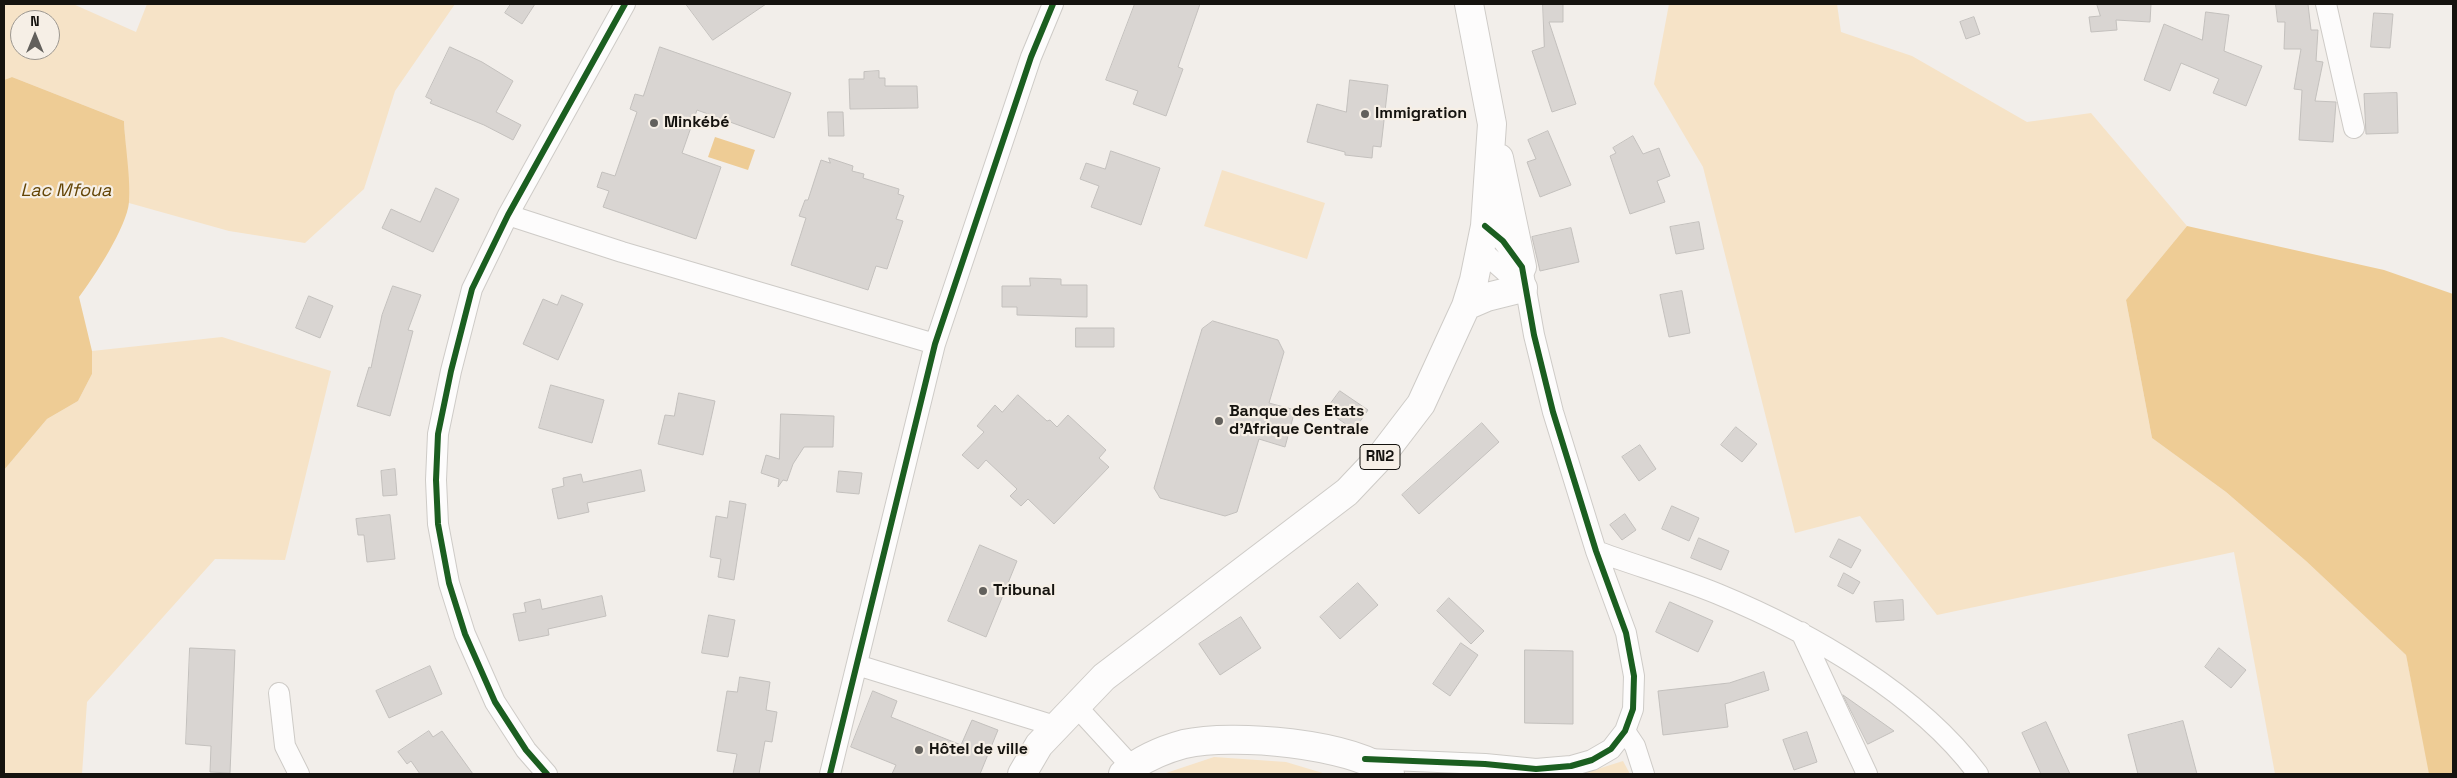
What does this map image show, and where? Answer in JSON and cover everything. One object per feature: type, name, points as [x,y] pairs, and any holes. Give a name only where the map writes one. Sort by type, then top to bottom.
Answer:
[{"type":"main road","name":"RN2","points":[[1026,773],[1039,745],[1104,677],[1346,492],[1382,455],[1421,404],[1466,306],[1483,238],[1492,124],[1469,4]]},
{"type":"main road","points":[[1466,306],[1523,282],[1492,124]]},
{"type":"main road","points":[[1128,770],[1153,755],[1184,744],[1224,740],[1289,744],[1332,750],[1364,759],[1390,774]]},
{"type":"street","points":[[547,774],[526,750],[495,702],[465,634],[449,583],[438,524],[436,480],[438,434],[451,371],[472,290],[508,215],[625,4]]},
{"type":"street","points":[[830,774],[935,344],[1028,67],[1053,4]]},
{"type":"street","points":[[2326,4],[2354,128]]},
{"type":"street","points":[[508,215],[622,252],[935,344]]},
{"type":"street","points":[[1364,759],[1485,764],[1536,769],[1572,766],[1592,760],[1611,749],[1625,730],[1633,708],[1634,676],[1626,633],[1596,551],[1553,412],[1523,282],[1504,241],[1483,238]]},
{"type":"street","points":[[1596,551],[1716,593],[1800,632],[1889,688],[1960,750],[1978,774]]},
{"type":"street","points":[[1800,632],[1867,774]]},
{"type":"street","points":[[857,665],[1056,726]]},
{"type":"street","points":[[279,692],[285,746],[299,774]]},
{"type":"street","points":[[1076,706],[1128,770]]},
{"type":"street","points":[[1625,730],[1635,746],[1644,774]]},
{"type":"shaded area","points":[[4,4],[73,4],[136,32],[147,4],[455,4],[395,91],[364,189],[305,243],[229,231],[129,203],[124,121],[12,77],[4,80]]},
{"type":"shaded area","points":[[1669,4],[1837,4],[1841,32],[1912,56],[2027,122],[2091,113],[2187,226],[2126,300],[2152,438],[2226,492],[2306,561],[2406,655],[2430,774],[2275,774],[2234,552],[1937,615],[1860,516],[1795,533],[1703,167],[1654,84]]},
{"type":"shaded area","points":[[1222,170],[1325,203],[1307,259],[1204,226]]},
{"type":"shaded area","points":[[222,337],[331,371],[285,560],[215,559],[87,702],[82,774],[4,774],[4,470],[47,419],[78,401],[92,374],[92,351]]},
{"type":"shaded area","points":[[1214,757],[1286,762],[1326,774],[1163,774]]},
{"type":"shaded area","points":[[1623,761],[1630,774],[1582,774]]},
{"type":"water","name":"Lac Mfoua","points":[[12,77],[124,121],[129,173],[129,202],[127,212],[116,238],[101,265],[79,297],[92,351],[92,374],[78,401],[47,419],[4,470],[4,80]]},
{"type":"water","points":[[715,137],[755,150],[748,170],[708,157]]},
{"type":"water","points":[[2187,226],[2384,270],[2453,294],[2453,774],[2429,774],[2406,655],[2306,561],[2226,492],[2152,438],[2126,300]]},
{"type":"building","points":[[511,4],[535,4],[522,24],[505,13]]},
{"type":"building","points":[[686,4],[766,4],[713,40]]},
{"type":"building","points":[[1135,4],[1200,4],[1178,67],[1183,69],[1166,116],[1133,104],[1138,91],[1106,80]]},
{"type":"building","points":[[1543,4],[1563,4],[1563,22],[1549,22],[1576,104],[1552,112],[1532,51],[1544,47]]},
{"type":"building","points":[[2097,4],[2151,4],[2150,22],[2116,20],[2117,30],[2091,32],[2089,17],[2100,16]]},
{"type":"building","points":[[2276,4],[2308,4],[2311,30],[2318,30],[2316,61],[2323,62],[2315,101],[2336,102],[2333,142],[2299,140],[2302,90],[2294,89],[2301,49],[2284,49],[2285,22],[2278,22]]},
{"type":"building","points":[[2206,12],[2229,15],[2224,51],[2262,66],[2246,106],[2213,93],[2219,79],[2181,63],[2170,91],[2144,80],[2164,24],[2202,40]]},
{"type":"building","points":[[2374,13],[2393,14],[2390,48],[2371,47]]},
{"type":"building","points":[[1974,17],[1980,34],[1966,39],[1960,22]]},
{"type":"building","points":[[450,47],[482,62],[513,81],[496,112],[521,125],[513,140],[484,125],[430,103],[432,100],[426,97]]},
{"type":"building","points":[[660,47],[791,93],[774,138],[697,110],[682,153],[721,167],[696,239],[603,207],[609,191],[597,187],[602,172],[615,176],[637,112],[630,109],[635,94],[643,96]]},
{"type":"building","points":[[879,71],[879,78],[885,78],[885,86],[917,86],[918,108],[850,109],[849,79],[864,79],[864,72]]},
{"type":"building","name":"Immigration","points":[[1350,80],[1388,85],[1381,147],[1373,146],[1372,158],[1345,155],[1345,152],[1307,142],[1317,104],[1346,112]]},
{"type":"building","points":[[2397,93],[2398,133],[2366,134],[2364,94]]},
{"type":"building","points":[[828,112],[843,112],[844,136],[829,136]]},
{"type":"building","points":[[1548,131],[1571,185],[1540,197],[1527,162],[1536,159],[1528,140]]},
{"type":"building","points":[[1633,136],[1643,154],[1659,148],[1670,176],[1657,181],[1665,202],[1630,214],[1610,156],[1616,153],[1613,148]]},
{"type":"building","points":[[1111,151],[1160,168],[1141,225],[1091,207],[1099,186],[1080,179],[1086,163],[1105,169]]},
{"type":"building","points":[[829,158],[853,166],[852,171],[864,174],[863,178],[899,189],[898,194],[904,196],[896,219],[903,221],[887,269],[876,266],[868,290],[791,265],[806,218],[799,216],[805,200],[808,200],[821,160],[830,163]]},
{"type":"building","points":[[436,188],[459,199],[433,252],[382,228],[391,209],[420,222]]},
{"type":"building","points":[[1699,222],[1704,249],[1676,254],[1670,227]]},
{"type":"building","points":[[1571,228],[1579,262],[1540,271],[1532,237]]},
{"type":"building","points":[[1030,278],[1061,279],[1061,285],[1087,285],[1087,317],[1017,315],[1017,307],[1002,307],[1002,286],[1030,286]]},
{"type":"building","points":[[393,286],[421,295],[408,330],[413,331],[390,416],[357,406],[369,367],[371,368],[382,315]]},
{"type":"building","points":[[1682,291],[1690,333],[1669,337],[1660,295]]},
{"type":"building","points":[[562,295],[583,304],[558,360],[523,344],[543,299],[557,305]]},
{"type":"building","points":[[309,296],[333,306],[320,338],[296,328]]},
{"type":"building","name":"Banque des Etats d'Afrique Centrale","points":[[1213,321],[1278,340],[1284,352],[1269,403],[1295,410],[1285,447],[1259,439],[1237,512],[1225,516],[1160,498],[1154,488],[1202,329]]},
{"type":"building","points":[[1076,328],[1114,328],[1114,347],[1076,347]]},
{"type":"building","points":[[551,385],[604,400],[592,443],[539,428]]},
{"type":"building","points":[[1340,391],[1368,410],[1354,430],[1326,410]]},
{"type":"building","points":[[679,393],[715,401],[703,455],[658,444],[665,415],[674,416]]},
{"type":"building","points":[[1018,395],[1047,421],[1050,420],[1057,427],[1068,415],[1106,450],[1099,458],[1109,467],[1054,524],[1028,499],[1021,506],[1010,496],[1017,489],[986,460],[978,469],[962,455],[984,432],[977,426],[995,405],[1002,412]]},
{"type":"building","points":[[781,414],[834,416],[833,447],[804,447],[793,464],[787,481],[783,480],[778,487],[779,479],[761,473],[766,455],[779,459]]},
{"type":"building","points":[[1482,423],[1499,442],[1419,514],[1402,495]]},
{"type":"building","points":[[1736,427],[1757,444],[1742,462],[1721,445]]},
{"type":"building","points":[[1640,445],[1656,469],[1639,481],[1622,457]]},
{"type":"building","points":[[395,469],[397,495],[383,496],[381,471]]},
{"type":"building","points":[[641,470],[645,491],[587,503],[589,512],[558,519],[552,489],[564,486],[563,478],[581,474],[583,482]]},
{"type":"building","points":[[839,471],[862,473],[859,494],[837,492]]},
{"type":"building","points":[[730,501],[746,504],[734,580],[718,577],[721,559],[710,557],[716,516],[727,518]]},
{"type":"building","points":[[1672,506],[1699,518],[1689,541],[1662,529]]},
{"type":"building","points":[[1625,514],[1636,530],[1622,540],[1610,525]]},
{"type":"building","points":[[390,515],[395,559],[367,562],[364,535],[358,535],[356,519]]},
{"type":"building","points":[[1699,538],[1729,551],[1721,570],[1691,558]]},
{"type":"building","points":[[1839,539],[1861,550],[1851,568],[1830,557]]},
{"type":"building","name":"Tribunal","points":[[980,545],[1017,561],[986,637],[948,621]]},
{"type":"building","points":[[1844,573],[1860,582],[1853,594],[1838,586]]},
{"type":"building","points":[[1358,583],[1378,605],[1340,639],[1320,617]]},
{"type":"building","points":[[602,596],[606,616],[548,629],[549,635],[519,641],[513,614],[526,612],[524,603],[540,599],[542,609]]},
{"type":"building","points":[[1449,598],[1484,631],[1471,644],[1437,611]]},
{"type":"building","points":[[1903,600],[1904,620],[1876,622],[1874,602]]},
{"type":"building","points":[[1670,602],[1713,621],[1698,652],[1656,632]]},
{"type":"building","points":[[709,615],[735,620],[728,657],[702,653]]},
{"type":"building","points":[[1241,617],[1261,648],[1220,675],[1199,644]]},
{"type":"building","points":[[1461,643],[1478,655],[1450,696],[1433,684]]},
{"type":"building","points":[[190,648],[235,650],[230,773],[210,772],[211,746],[186,744]]},
{"type":"building","points":[[2219,648],[2246,670],[2231,688],[2205,667]]},
{"type":"building","points":[[1525,650],[1573,651],[1573,724],[1525,723]]},
{"type":"building","points":[[430,666],[442,694],[389,718],[376,691]]},
{"type":"building","points":[[1764,672],[1769,690],[1725,704],[1728,727],[1663,735],[1658,691],[1729,683]]},
{"type":"building","points":[[740,677],[770,682],[766,710],[777,712],[772,742],[765,741],[759,774],[733,774],[737,754],[717,751],[727,691],[737,692]]},
{"type":"building","points":[[873,691],[897,701],[891,717],[961,745],[972,720],[998,730],[980,774],[892,774],[896,765],[851,747]]},
{"type":"building","points":[[1843,695],[1894,731],[1868,744]]},
{"type":"building","points":[[2183,721],[2197,774],[2138,774],[2128,735]]},
{"type":"building","points":[[2046,722],[2070,774],[2041,774],[2022,733]]},
{"type":"building","points":[[429,731],[433,737],[442,731],[473,774],[420,774],[411,761],[407,764],[398,752]]},
{"type":"building","points":[[1807,732],[1817,762],[1794,770],[1783,740]]},
{"type":"cycle path","points":[[547,774],[526,750],[495,702],[465,634],[449,583],[438,524],[436,480],[438,434],[451,371],[472,289],[508,215],[625,4]]},
{"type":"cycle path","points":[[830,774],[935,344],[1031,57],[1053,4]]},
{"type":"cycle path","points":[[1365,759],[1485,764],[1536,769],[1571,766],[1592,760],[1611,749],[1625,731],[1633,709],[1634,676],[1626,633],[1596,551],[1553,412],[1534,335],[1522,267],[1503,241],[1485,226]]},
{"type":"place","name":"Immigration","points":[[1365,114]]},
{"type":"place","name":"Minkébé","points":[[654,123]]},
{"type":"place","name":"Banque des Etats d'Afrique Centrale","points":[[1219,421]]},
{"type":"place","name":"Tribunal","points":[[983,591]]},
{"type":"place","name":"Hôtel de ville","points":[[919,750]]}]
